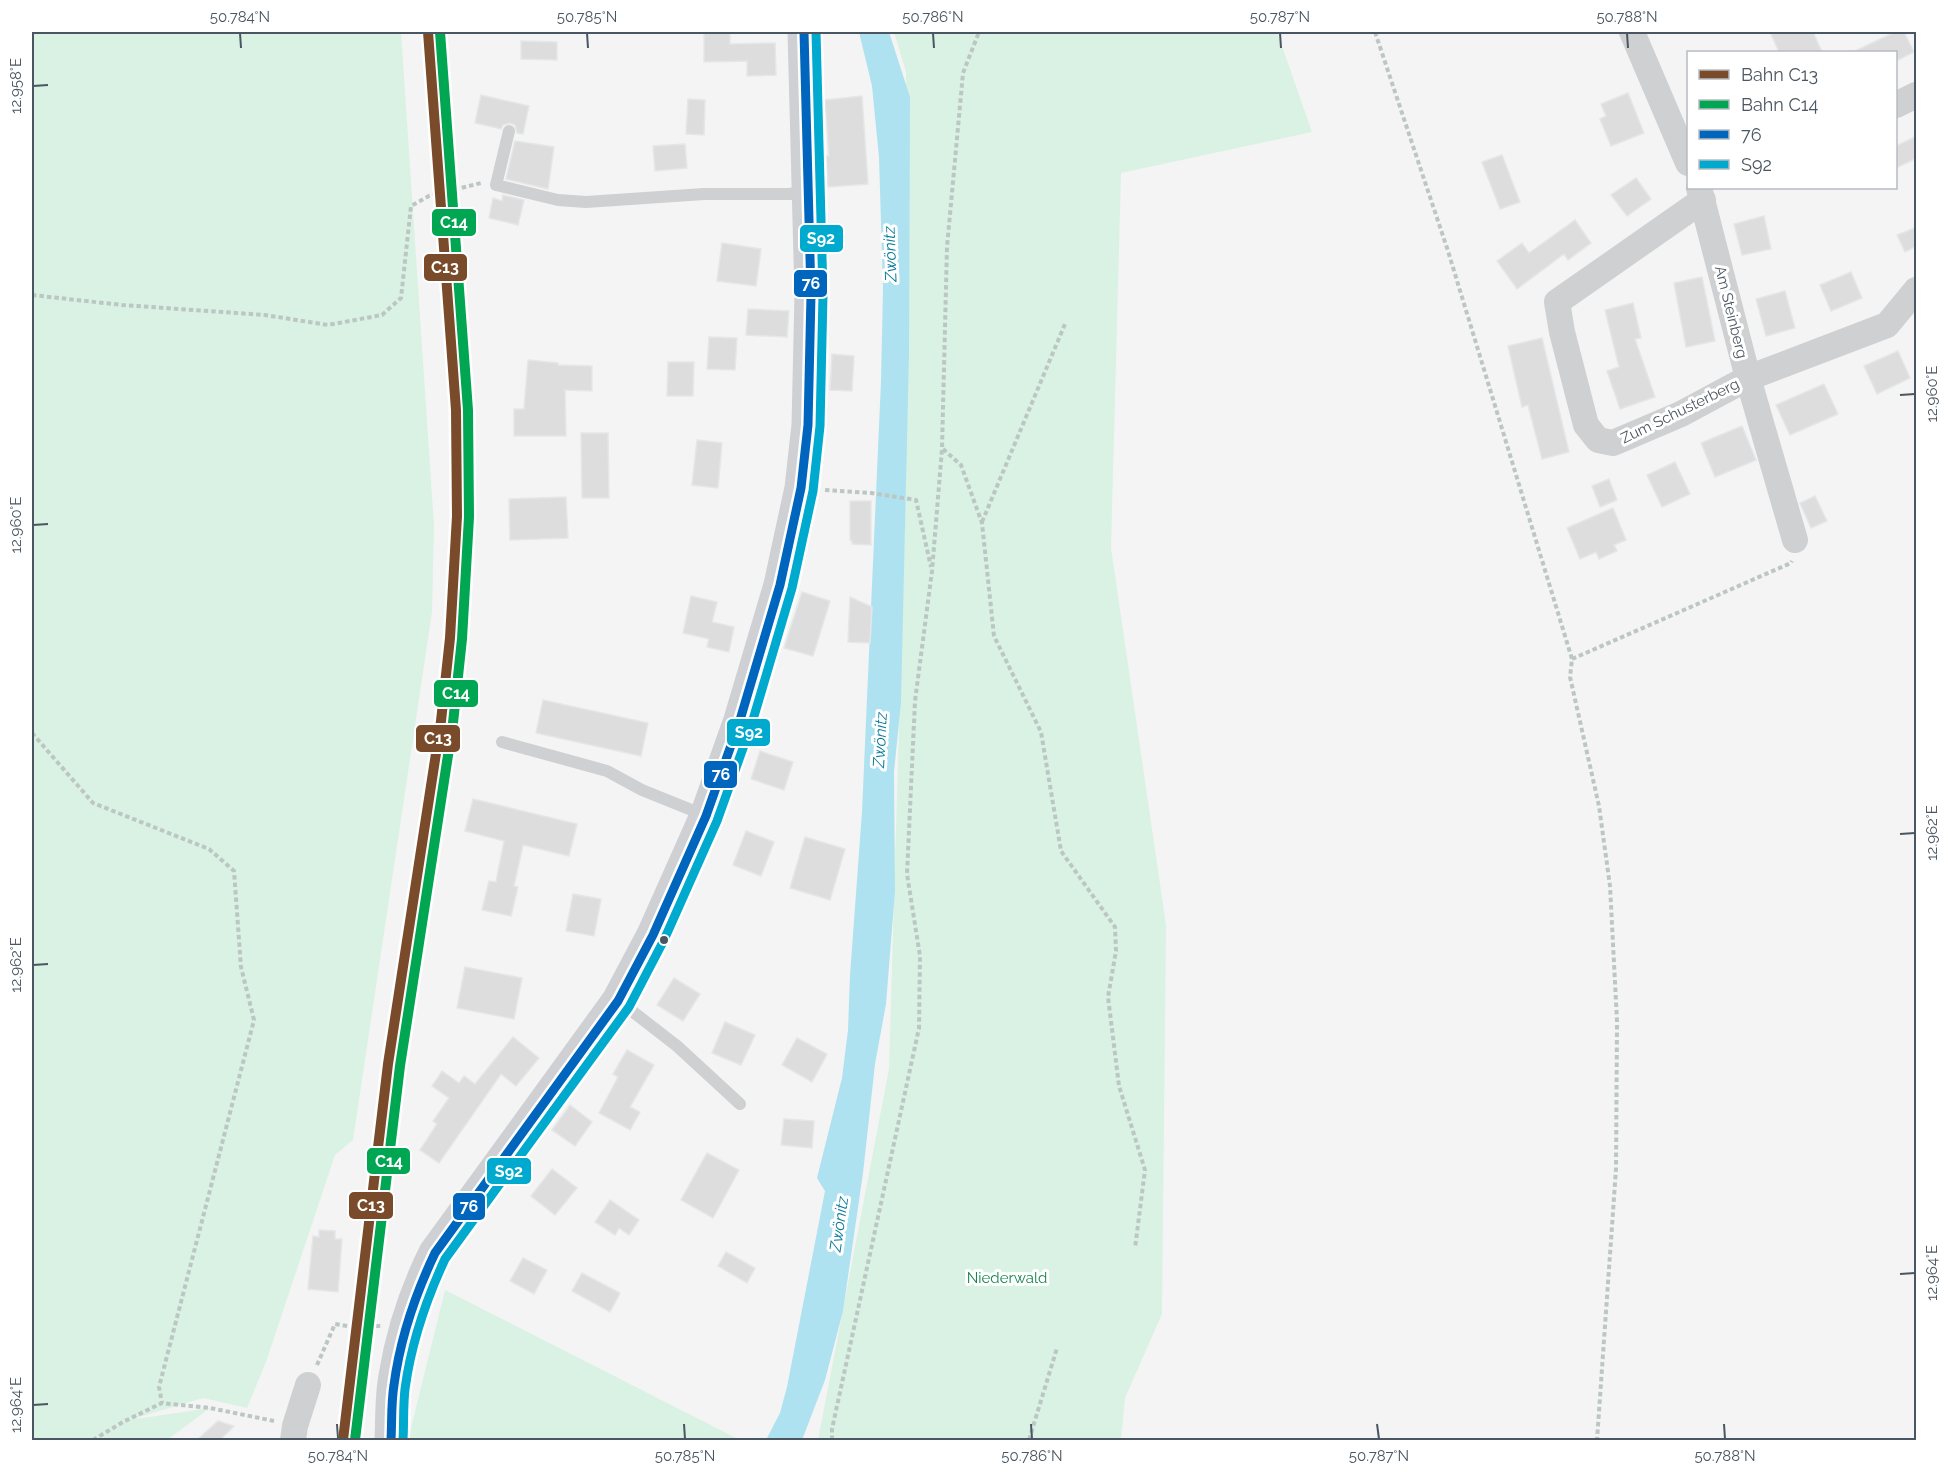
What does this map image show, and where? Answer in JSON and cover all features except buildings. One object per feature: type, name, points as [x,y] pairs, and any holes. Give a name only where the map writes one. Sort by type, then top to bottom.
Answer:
[{"type":"main road","points":[[391,1440],[394,1378],[403,1335],[422,1278],[431,1262],[618,1000],[653,935],[706,816],[740,720],[780,585],[801,488],[808,413],[811,295],[804,32]]},
{"type":"street","points":[[1632,32],[1687,158]]},
{"type":"street","points":[[1897,105],[1917,95]]},
{"type":"street","name":"Zum Schusterberg","points":[[1703,192],[1557,302],[1562,332],[1586,425],[1598,440],[1613,443],[1681,414],[1748,378],[1887,325],[1917,290]]},
{"type":"street","name":"Am Steinberg","points":[[1703,192],[1748,378],[1795,540]]},
{"type":"street","points":[[294,1433],[308,1385]]},
{"type":"lane","points":[[508,131],[496,185],[558,200],[586,202],[704,194],[790,194],[807,190]]},
{"type":"lane","points":[[502,742],[607,771],[642,790],[706,816]]},
{"type":"lane","points":[[618,1000],[676,1046],[740,1104]]},
{"type":"path","points":[[832,1440],[832,1429],[919,1028],[920,956],[907,874],[915,701],[932,571],[942,449],[949,224],[963,73],[979,32]]},
{"type":"path","points":[[1375,32],[1448,251],[1572,659],[1570,677],[1599,806],[1610,886],[1617,1021],[1616,1169],[1597,1440]]},
{"type":"path","points":[[32,295],[122,305],[266,315],[328,325],[382,315],[401,298],[411,206],[429,196],[483,182],[496,185]]},
{"type":"path","points":[[982,523],[1065,324]]},
{"type":"path","points":[[942,449],[961,465],[982,523],[994,636],[1041,732],[1061,851],[1114,927],[1116,951],[1108,997],[1119,1086],[1145,1170],[1135,1248]]},
{"type":"path","points":[[801,488],[871,493],[916,500],[932,571]]},
{"type":"path","points":[[1572,659],[1791,563],[1795,540]]},
{"type":"path","points":[[32,733],[93,803],[209,849],[234,871],[241,967],[254,1020],[159,1388],[162,1403]]},
{"type":"path","points":[[308,1385],[335,1324],[372,1330],[373,1326],[384,1327]]},
{"type":"path","points":[[1029,1440],[1057,1348]]},
{"type":"path","points":[[93,1440],[162,1403],[210,1408],[294,1433]]},
{"type":"green space","points":[[32,32],[401,32],[434,526],[432,612],[353,1140],[335,1155],[266,1362],[247,1408],[203,1398],[129,1420],[210,1408],[167,1440],[32,1440]]},
{"type":"green space","name":"Niederwald","points":[[894,32],[1277,32],[1312,132],[1121,173],[1111,548],[1166,925],[1162,1314],[1125,1398],[1121,1440],[818,1440],[889,1069],[906,486],[906,72]]},
{"type":"green space","points":[[445,1290],[740,1440],[408,1440]]},
{"type":"water","name":"Zwönitz","points":[[859,32],[889,32],[910,97],[909,354],[901,702],[894,772],[895,891],[886,1004],[875,1064],[863,1173],[843,1311],[825,1380],[802,1440],[766,1440],[780,1413],[787,1387],[825,1191],[817,1178],[842,1078],[848,1030],[862,812],[883,288],[879,157],[872,86]]},
{"type":"rail line","name":"C13","points":[[343,1440],[388,1064],[441,721],[450,638],[457,516],[456,410],[428,32]]},
{"type":"rail line","name":"C14","points":[[355,1440],[400,1066],[453,723],[462,639],[469,517],[468,410],[440,32]]},
{"type":"transit line","name":"76","points":[[391,1440],[393,1392],[400,1351],[415,1301],[435,1253],[618,1001],[653,935],[706,816],[740,720],[780,585],[801,488],[808,425],[811,295],[804,32]]},
{"type":"transit line","name":"S92","points":[[403,1440],[404,1395],[411,1355],[426,1306],[445,1259],[629,1007],[664,940],[717,821],[752,723],[792,588],[813,491],[820,426],[823,295],[816,32]]}]
